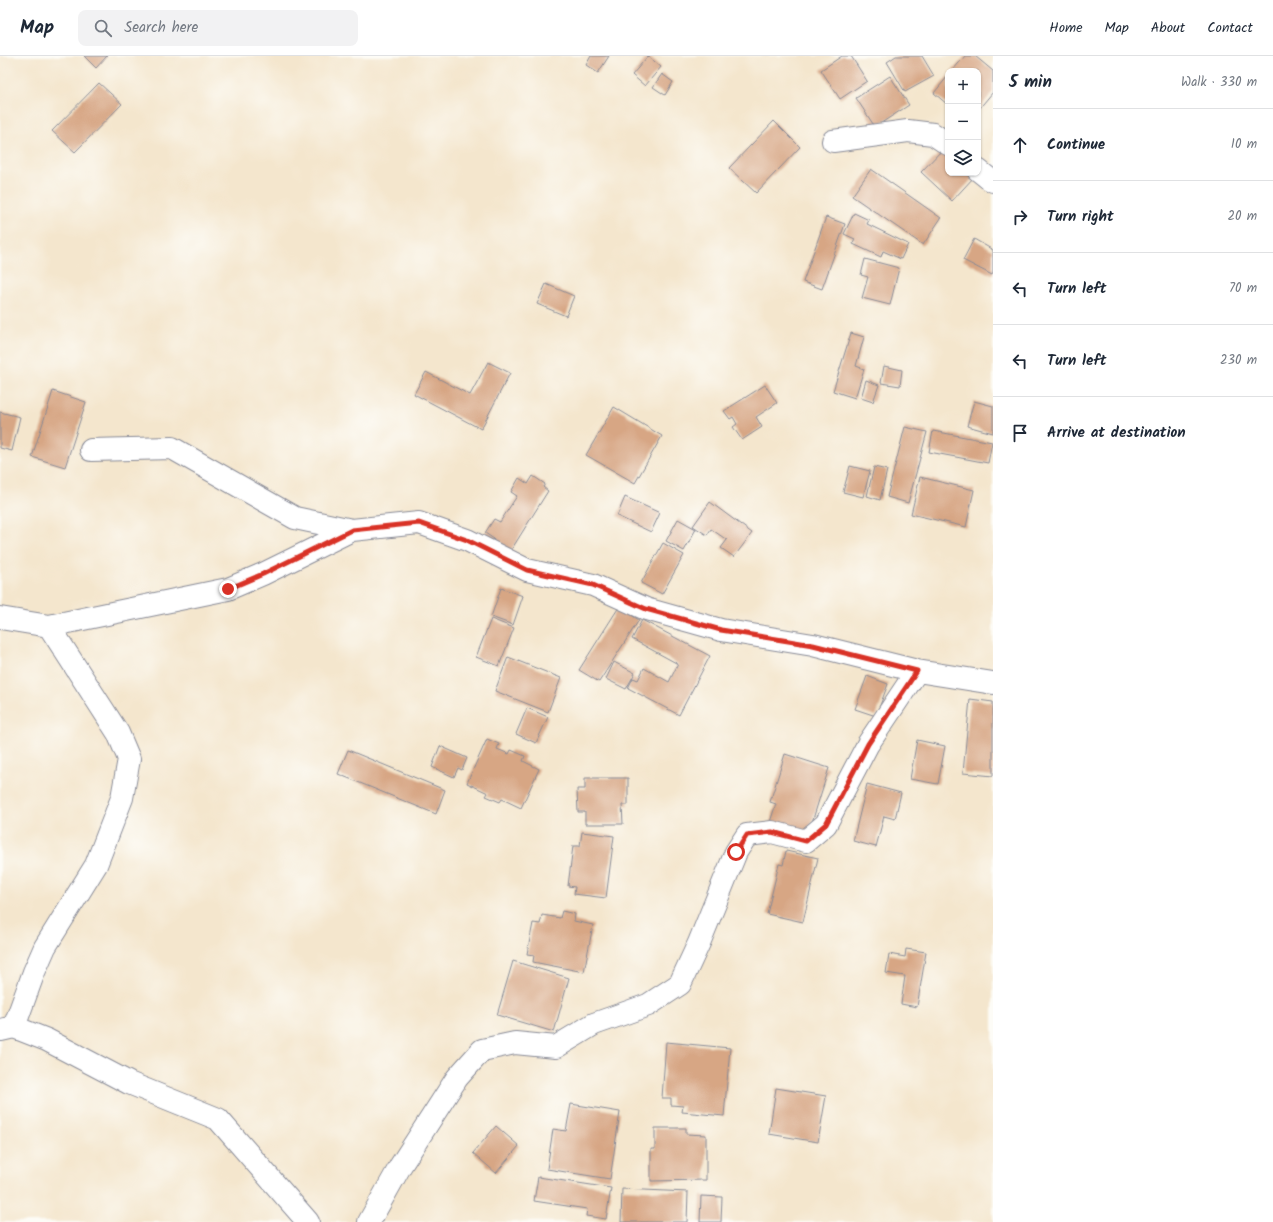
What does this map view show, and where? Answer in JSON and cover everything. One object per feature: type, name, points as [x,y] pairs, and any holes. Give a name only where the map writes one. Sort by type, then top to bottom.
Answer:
[{"type":"street","points":[[833,141],[908,131],[933,134],[945,142]]},
{"type":"street","points":[[981,172],[993,181]]},
{"type":"street","points":[[92,450],[172,448],[296,518],[352,530],[419,523],[467,540],[527,570],[593,585],[646,609],[721,630],[813,645],[917,671],[993,683]]},
{"type":"street","points":[[0,618],[49,626],[228,589],[263,574],[352,530]]},
{"type":"street","points":[[49,626],[118,733],[129,759],[122,798],[96,865],[45,947],[7,1028],[47,1040],[129,1083],[218,1119],[308,1222]]},
{"type":"street","points":[[369,1222],[400,1165],[457,1078],[482,1050],[516,1043],[556,1048],[594,1024],[648,1005],[680,984],[700,943],[736,852],[747,835],[772,832],[806,841],[826,824],[868,744],[917,671]]},
{"type":"building","points":[[84,56],[107,56],[96,68]]},
{"type":"building","points":[[591,56],[609,56],[598,73],[586,65]]},
{"type":"building","points":[[648,56],[661,67],[645,86],[632,75]]},
{"type":"building","points":[[842,56],[851,56],[867,81],[840,99],[821,70]]},
{"type":"building","points":[[896,56],[922,56],[934,76],[905,92],[887,62]]},
{"type":"building","points":[[965,56],[975,56],[993,71],[993,92],[981,106],[981,68],[955,68]]},
{"type":"building","points":[[662,74],[673,82],[665,95],[653,87]]},
{"type":"building","points":[[890,76],[909,105],[875,127],[856,98]]},
{"type":"building","points":[[945,80],[945,102],[934,93]]},
{"type":"building","points":[[99,83],[122,104],[75,152],[52,131]]},
{"type":"building","points":[[774,121],[800,147],[756,193],[729,168]]},
{"type":"building","points":[[943,149],[945,151],[945,176],[974,177],[952,201],[921,172]]},
{"type":"building","points":[[871,169],[941,218],[923,245],[852,196]]},
{"type":"building","points":[[854,213],[869,220],[867,224],[908,244],[901,259],[883,251],[881,257],[853,244],[855,239],[844,234]]},
{"type":"building","points":[[826,217],[845,224],[822,289],[803,282]]},
{"type":"building","points":[[974,239],[993,250],[992,275],[963,260]]},
{"type":"building","points":[[865,259],[899,268],[890,305],[862,298],[868,277],[861,275]]},
{"type":"building","points":[[546,284],[574,296],[566,316],[537,304]]},
{"type":"building","points":[[851,333],[864,337],[856,366],[864,369],[855,398],[833,391]]},
{"type":"building","points":[[488,362],[510,373],[481,429],[414,394],[426,372],[470,395]]},
{"type":"building","points":[[884,366],[902,370],[900,386],[881,383]]},
{"type":"building","points":[[866,380],[879,385],[873,402],[861,398]]},
{"type":"building","points":[[765,385],[777,403],[756,417],[762,427],[742,440],[733,427],[737,424],[733,417],[730,419],[724,411]]},
{"type":"building","points":[[53,391],[86,402],[65,467],[32,457]]},
{"type":"building","points":[[974,401],[993,406],[993,433],[967,426]]},
{"type":"building","points":[[614,407],[662,436],[635,483],[586,455]]},
{"type":"building","points":[[0,412],[20,417],[12,451],[0,448]]},
{"type":"building","points":[[905,427],[927,432],[908,503],[887,497]]},
{"type":"building","points":[[933,431],[992,442],[988,463],[929,452]]},
{"type":"building","points":[[850,466],[870,471],[863,497],[843,492]]},
{"type":"building","points":[[874,467],[887,470],[880,500],[867,496]]},
{"type":"building","points":[[533,476],[545,484],[543,487],[548,491],[508,555],[491,543],[494,539],[485,533],[494,519],[500,522],[517,496],[511,492],[519,478],[528,484]]},
{"type":"building","points":[[920,477],[974,490],[966,527],[911,514]]},
{"type":"building","points":[[625,497],[660,513],[651,532],[617,516]]},
{"type":"building","points":[[710,502],[752,533],[734,557],[721,548],[727,540],[711,529],[707,535],[693,526]]},
{"type":"building","points":[[678,519],[696,529],[684,551],[666,541]]},
{"type":"building","points":[[663,543],[684,555],[662,594],[641,583]]},
{"type":"building","points":[[501,588],[523,596],[513,625],[491,617]]},
{"type":"building","points":[[619,607],[639,620],[599,682],[579,670]]},
{"type":"building","points":[[491,619],[514,628],[499,666],[476,657]]},
{"type":"building","points":[[642,620],[710,656],[679,715],[628,688],[633,678],[638,680],[644,668],[669,682],[678,664],[632,639]]},
{"type":"building","points":[[508,657],[561,678],[548,712],[495,691]]},
{"type":"building","points":[[614,662],[635,673],[626,689],[606,679]]},
{"type":"building","points":[[867,676],[888,684],[876,716],[855,709]]},
{"type":"building","points":[[970,699],[993,702],[993,776],[963,773]]},
{"type":"building","points":[[527,708],[548,717],[536,743],[516,734]]},
{"type":"building","points":[[487,739],[499,744],[497,749],[509,754],[511,750],[525,756],[523,761],[539,769],[521,808],[502,799],[500,802],[486,796],[488,793],[467,783]]},
{"type":"building","points":[[917,740],[945,746],[938,784],[910,779]]},
{"type":"building","points":[[440,746],[467,758],[462,770],[458,768],[454,777],[432,767]]},
{"type":"building","points":[[348,750],[445,790],[436,814],[338,774]]},
{"type":"building","points":[[785,754],[829,768],[808,835],[770,822],[776,804],[770,802]]},
{"type":"building","points":[[585,778],[628,778],[628,805],[622,805],[623,824],[585,824],[585,812],[578,812],[577,789],[585,789]]},
{"type":"building","points":[[867,784],[901,793],[895,819],[884,816],[876,847],[853,841]]},
{"type":"building","points":[[582,832],[614,836],[606,898],[574,894],[575,887],[568,886],[573,846],[580,846]]},
{"type":"building","points":[[786,851],[818,858],[803,922],[767,914],[779,864],[783,865]]},
{"type":"building","points":[[562,911],[575,914],[574,921],[593,925],[584,972],[533,962],[534,955],[527,954],[533,923],[540,924],[542,915],[560,918]]},
{"type":"building","points":[[906,949],[926,952],[917,1007],[901,1004],[905,976],[886,973],[889,954],[905,957]]},
{"type":"building","points":[[513,961],[569,978],[554,1032],[497,1015]]},
{"type":"building","points":[[666,1042],[730,1048],[724,1116],[682,1112],[683,1106],[671,1105],[671,1098],[662,1098]]},
{"type":"building","points":[[776,1088],[826,1096],[818,1142],[769,1134]]},
{"type":"building","points":[[571,1104],[620,1112],[610,1179],[547,1169],[553,1129],[566,1131]]},
{"type":"building","points":[[496,1126],[519,1146],[496,1173],[473,1153]]},
{"type":"building","points":[[655,1128],[686,1128],[686,1134],[706,1135],[706,1180],[651,1181],[651,1149],[655,1149]]},
{"type":"building","points":[[538,1177],[611,1188],[606,1219],[586,1216],[587,1209],[534,1201]]},
{"type":"building","points":[[622,1189],[688,1192],[687,1222],[621,1222]]},
{"type":"building","points":[[701,1196],[722,1197],[721,1222],[700,1222]]},
{"type":"route","points":[[228,589],[263,574],[352,530],[419,523],[467,540],[527,570],[593,585],[646,609],[721,630],[813,645],[917,671],[868,744],[826,824],[806,841],[772,832],[747,835],[736,852]]}]
